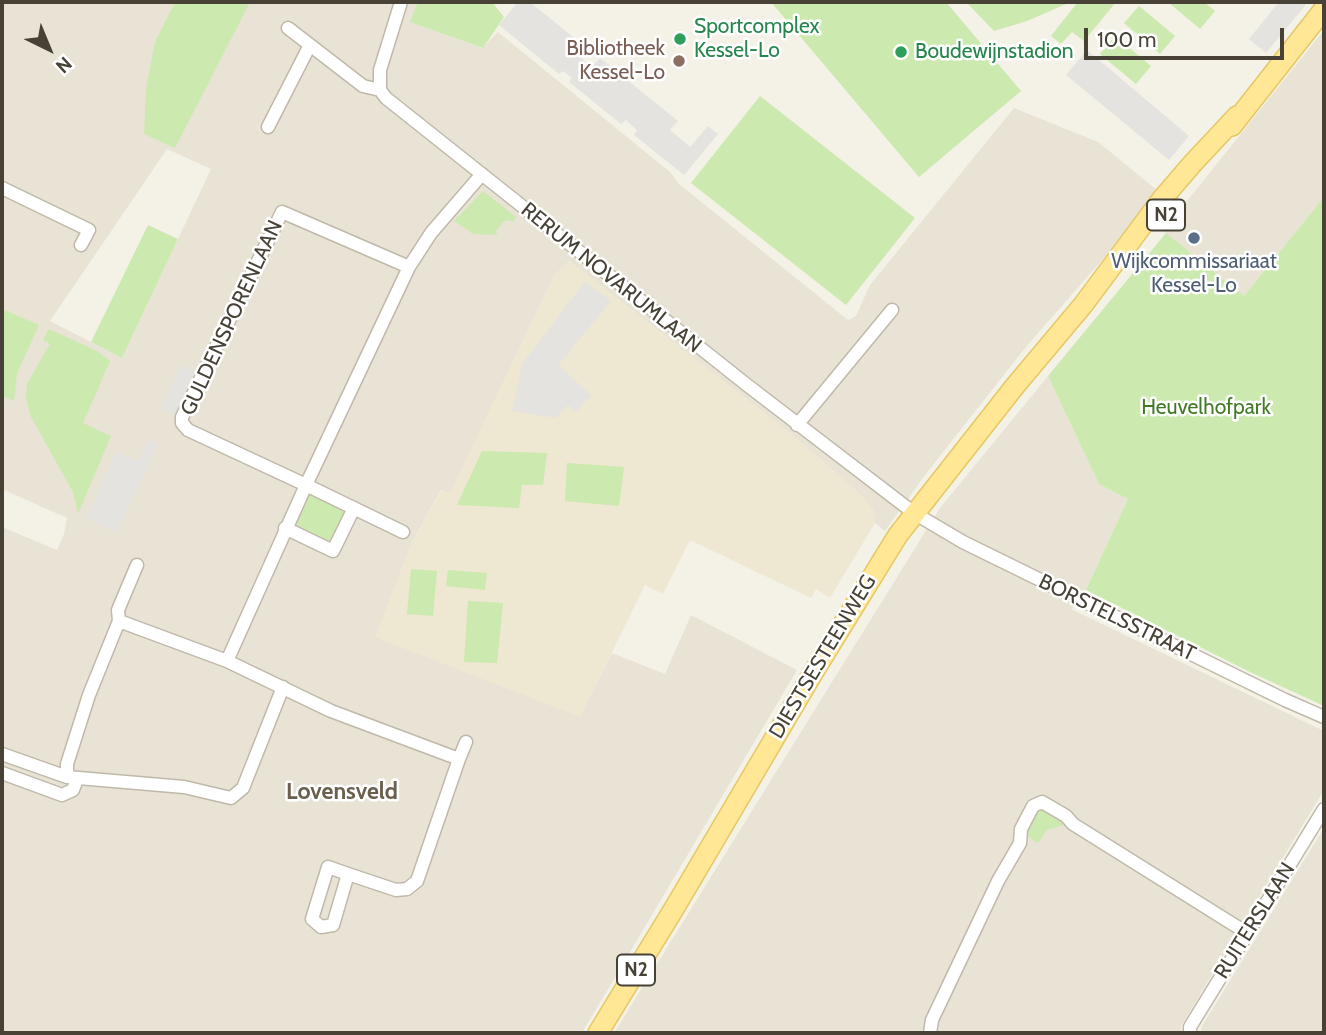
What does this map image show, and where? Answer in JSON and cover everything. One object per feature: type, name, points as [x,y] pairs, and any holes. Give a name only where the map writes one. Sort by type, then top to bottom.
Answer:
[{"type":"main road","name":"DIESTSESTEENWEG","points":[[597,1033],[898,535],[1083,305],[1151,233],[1199,173],[1237,116],[1324,9]]},
{"type":"street","points":[[380,90],[380,70],[401,2]]},
{"type":"street","name":"RERUM NOVARUMLAAN","points":[[288,28],[362,86],[380,90],[797,425],[914,513]]},
{"type":"street","points":[[268,127],[310,45]]},
{"type":"street","points":[[227,661],[285,528],[409,267],[431,233],[482,174]]},
{"type":"street","points":[[2,188],[89,230],[81,245]]},
{"type":"street","name":"GULDENSPORENLAAN","points":[[403,531],[188,430],[182,423],[182,417],[282,212],[409,267]]},
{"type":"street","points":[[797,425],[892,310]]},
{"type":"street","points":[[285,528],[333,551],[354,508]]},
{"type":"street","name":"BORSTELSSTRAAT","points":[[914,513],[975,548],[1324,717]]},
{"type":"street","points":[[2,773],[62,795],[73,790],[67,773],[89,695],[119,621],[118,610],[136,565]]},
{"type":"street","points":[[119,621],[227,661],[331,710],[459,760]]},
{"type":"street","points":[[2,754],[67,773],[231,797],[243,788],[283,687]]},
{"type":"street","points":[[348,874],[333,925],[321,927],[313,919],[328,867],[396,890],[407,889],[417,881],[466,742]]},
{"type":"street","points":[[930,1033],[932,1020],[998,881],[1020,843],[1021,829],[1033,806],[1042,802],[1247,933]]},
{"type":"street","name":"RUITERSLAAN","points":[[1190,1033],[1190,1027],[1324,809]]},
{"type":"shaded area","points":[[2,2],[418,2],[411,22],[482,48],[498,32],[670,172],[679,184],[848,320],[856,316],[870,285],[1014,108],[1098,142],[1158,191],[1116,244],[1025,348],[925,475],[885,531],[875,523],[873,510],[862,496],[792,435],[569,261],[554,276],[450,494],[441,490],[412,542],[376,637],[580,716],[612,653],[665,674],[691,615],[797,670],[582,1033],[2,1033],[2,527],[57,550],[67,518],[2,489]],"holes":[[[167,149],[211,169],[122,358],[50,321]]]},
{"type":"shaded area","points":[[518,2],[530,2],[573,37],[566,46],[592,67],[600,58],[678,121],[670,130],[690,147],[708,126],[718,134],[684,175],[634,135],[637,130],[626,120],[621,124],[569,82],[572,78],[563,71],[559,74],[499,25]]},
{"type":"shaded area","points":[[1279,2],[1308,2],[1266,53],[1249,39]]},
{"type":"shaded area","points":[[1324,30],[1324,197],[1244,296],[1163,231]]},
{"type":"shaded area","points":[[1087,50],[1189,136],[1169,160],[1066,75]]},
{"type":"shaded area","points":[[569,261],[792,435],[862,496],[873,510],[875,523],[830,598],[816,589],[811,598],[690,540],[663,594],[645,585],[580,717],[375,637],[412,542],[442,490],[450,493],[554,276]]},
{"type":"shaded area","points":[[585,282],[611,301],[558,365],[591,395],[576,412],[568,405],[556,418],[512,411],[522,364]]},
{"type":"shaded area","points":[[181,365],[195,372],[175,415],[160,408]]},
{"type":"shaded area","points":[[1048,376],[1099,484],[1128,499],[1086,590],[1071,609],[1324,731],[1324,790],[1181,1026],[1181,1033],[614,1033],[940,508]]},
{"type":"shaded area","points":[[148,439],[158,444],[117,532],[86,518],[116,452],[138,461]]},
{"type":"shaded area","points":[[1324,828],[1324,1033],[1201,1033],[1202,1026]]},
{"type":"green space","points":[[175,2],[250,2],[175,148],[144,134],[146,89],[155,42]]},
{"type":"green space","points":[[418,2],[492,2],[504,17],[483,48],[410,22]]},
{"type":"green space","name":"Boudewijnstadion","points":[[771,2],[946,2],[1021,91],[919,177]]},
{"type":"green space","points":[[966,2],[1071,2],[1027,21],[994,31]]},
{"type":"green space","points":[[1116,2],[1084,41],[1072,32],[1061,44],[1051,36],[1077,3]]},
{"type":"green space","points":[[1168,2],[1204,2],[1215,11],[1200,29]]},
{"type":"green space","points":[[1139,6],[1175,36],[1160,54],[1124,23]]},
{"type":"green space","points":[[1115,36],[1151,66],[1136,84],[1100,54]]},
{"type":"green space","points":[[760,96],[915,218],[846,305],[691,183]]},
{"type":"green space","points":[[483,191],[516,217],[513,222],[503,222],[496,231],[497,235],[473,234],[454,221]]},
{"type":"green space","name":"Heuvelhofpark","points":[[1324,197],[1324,706],[1086,590],[1128,499],[1099,484],[1048,376],[1166,233],[1244,296]]},
{"type":"green space","points":[[148,225],[178,239],[122,358],[91,342]]},
{"type":"green space","points":[[2,309],[39,325],[17,373],[14,401],[2,396]]},
{"type":"green space","points":[[49,329],[97,351],[110,361],[83,423],[111,436],[78,514],[73,492],[31,417],[26,399],[27,384],[50,344],[43,340]]},
{"type":"green space","points":[[482,451],[547,453],[543,485],[522,485],[519,508],[457,505]]},
{"type":"green space","points":[[567,463],[624,467],[619,506],[565,501]]},
{"type":"green space","points":[[306,485],[354,508],[333,551],[285,528]]},
{"type":"green space","points":[[411,569],[437,571],[433,616],[407,614]]},
{"type":"green space","points":[[448,570],[487,573],[485,590],[446,586]]},
{"type":"green space","points":[[468,601],[503,603],[497,663],[464,662]]},
{"type":"green space","points":[[1044,810],[1061,820],[1064,825],[1047,830],[1038,843],[1030,838],[1026,830],[1035,813]]},
{"type":"place","name":"Sportcomplex Kessel-Lo","points":[[680,39]]},
{"type":"place","name":"Boudewijnstadion","points":[[901,52]]},
{"type":"place","name":"Bibliotheek Kessel-Lo","points":[[679,61]]},
{"type":"place","name":"Wijkcommissariaat Kessel-Lo","points":[[1194,238]]},
{"type":"district","name":"Lovensveld","points":[[342,792]]}]
